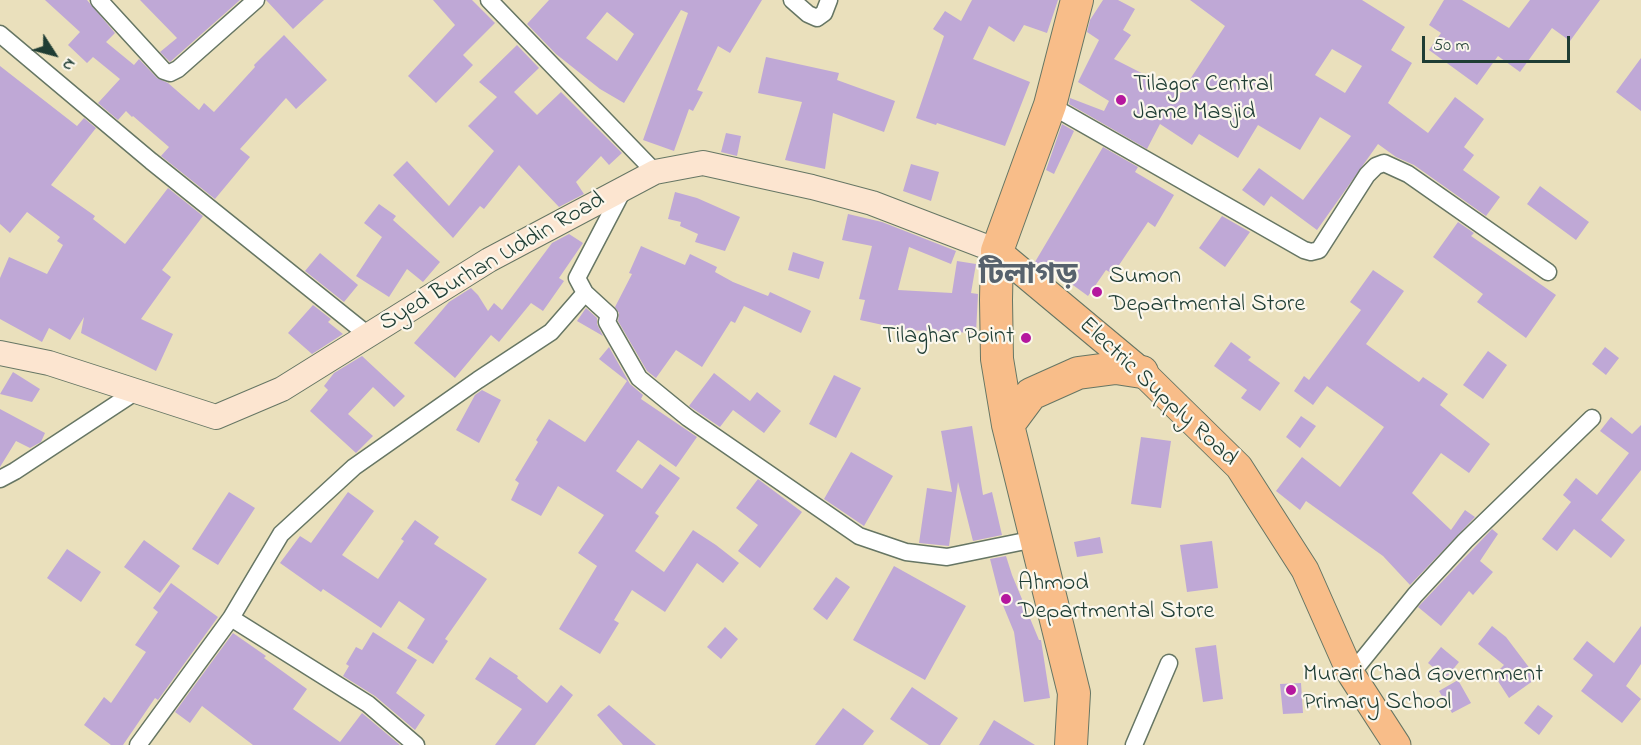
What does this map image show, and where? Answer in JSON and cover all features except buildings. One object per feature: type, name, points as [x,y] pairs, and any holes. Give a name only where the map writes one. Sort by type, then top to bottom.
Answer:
[{"type":"highway","points":[[1071,745],[1074,693],[1008,425],[997,359],[997,251],[1050,105],[1077,0]]},
{"type":"highway","points":[[1008,425],[1031,394],[1078,373],[1116,368],[1142,372]]},
{"type":"main road","name":"Electric Supply Road","points":[[997,251],[1142,372],[1239,467],[1305,570],[1351,674],[1396,745]]},
{"type":"street","points":[[99,0],[164,71],[170,73],[178,69],[244,4]]},
{"type":"street","points":[[489,0],[655,172]]},
{"type":"street","points":[[792,0],[808,14],[817,18],[824,13],[829,0]]},
{"type":"street","points":[[0,34],[152,161],[368,335]]},
{"type":"street","points":[[1050,105],[1304,250],[1311,252],[1319,250],[1367,175],[1376,166],[1384,163],[1408,174],[1548,272]]},
{"type":"street","name":"Syed Burhan Uddin Road","points":[[0,353],[49,363],[216,417],[282,389],[489,260],[655,172],[703,163],[872,203],[997,251]]},
{"type":"street","points":[[623,189],[577,279],[585,293],[609,315],[607,322],[639,378],[688,418],[859,536],[906,552],[947,558],[1035,539]]},
{"type":"street","points":[[138,745],[231,618],[281,534],[345,474],[478,380],[551,332],[585,293]]},
{"type":"street","points":[[0,479],[135,392]]},
{"type":"street","points":[[1351,674],[1415,595],[1465,541],[1592,418]]},
{"type":"street","points":[[231,618],[368,704],[416,745]]},
{"type":"street","points":[[1134,745],[1169,663]]},
{"type":"place","name":"Tilagor Central Jame Masjid","points":[[1121,100]]},
{"type":"place","name":"Sumon Departmental Store","points":[[1097,292]]},
{"type":"place","name":"Tilaghar Point","points":[[1026,338]]},
{"type":"place","name":"Ahmod Departmental Store","points":[[1006,599]]},
{"type":"place","name":"Murari Chad Government Primary School","points":[[1291,690]]},
{"type":"district","name":"টিলাগড়","points":[[1028,278]]}]
